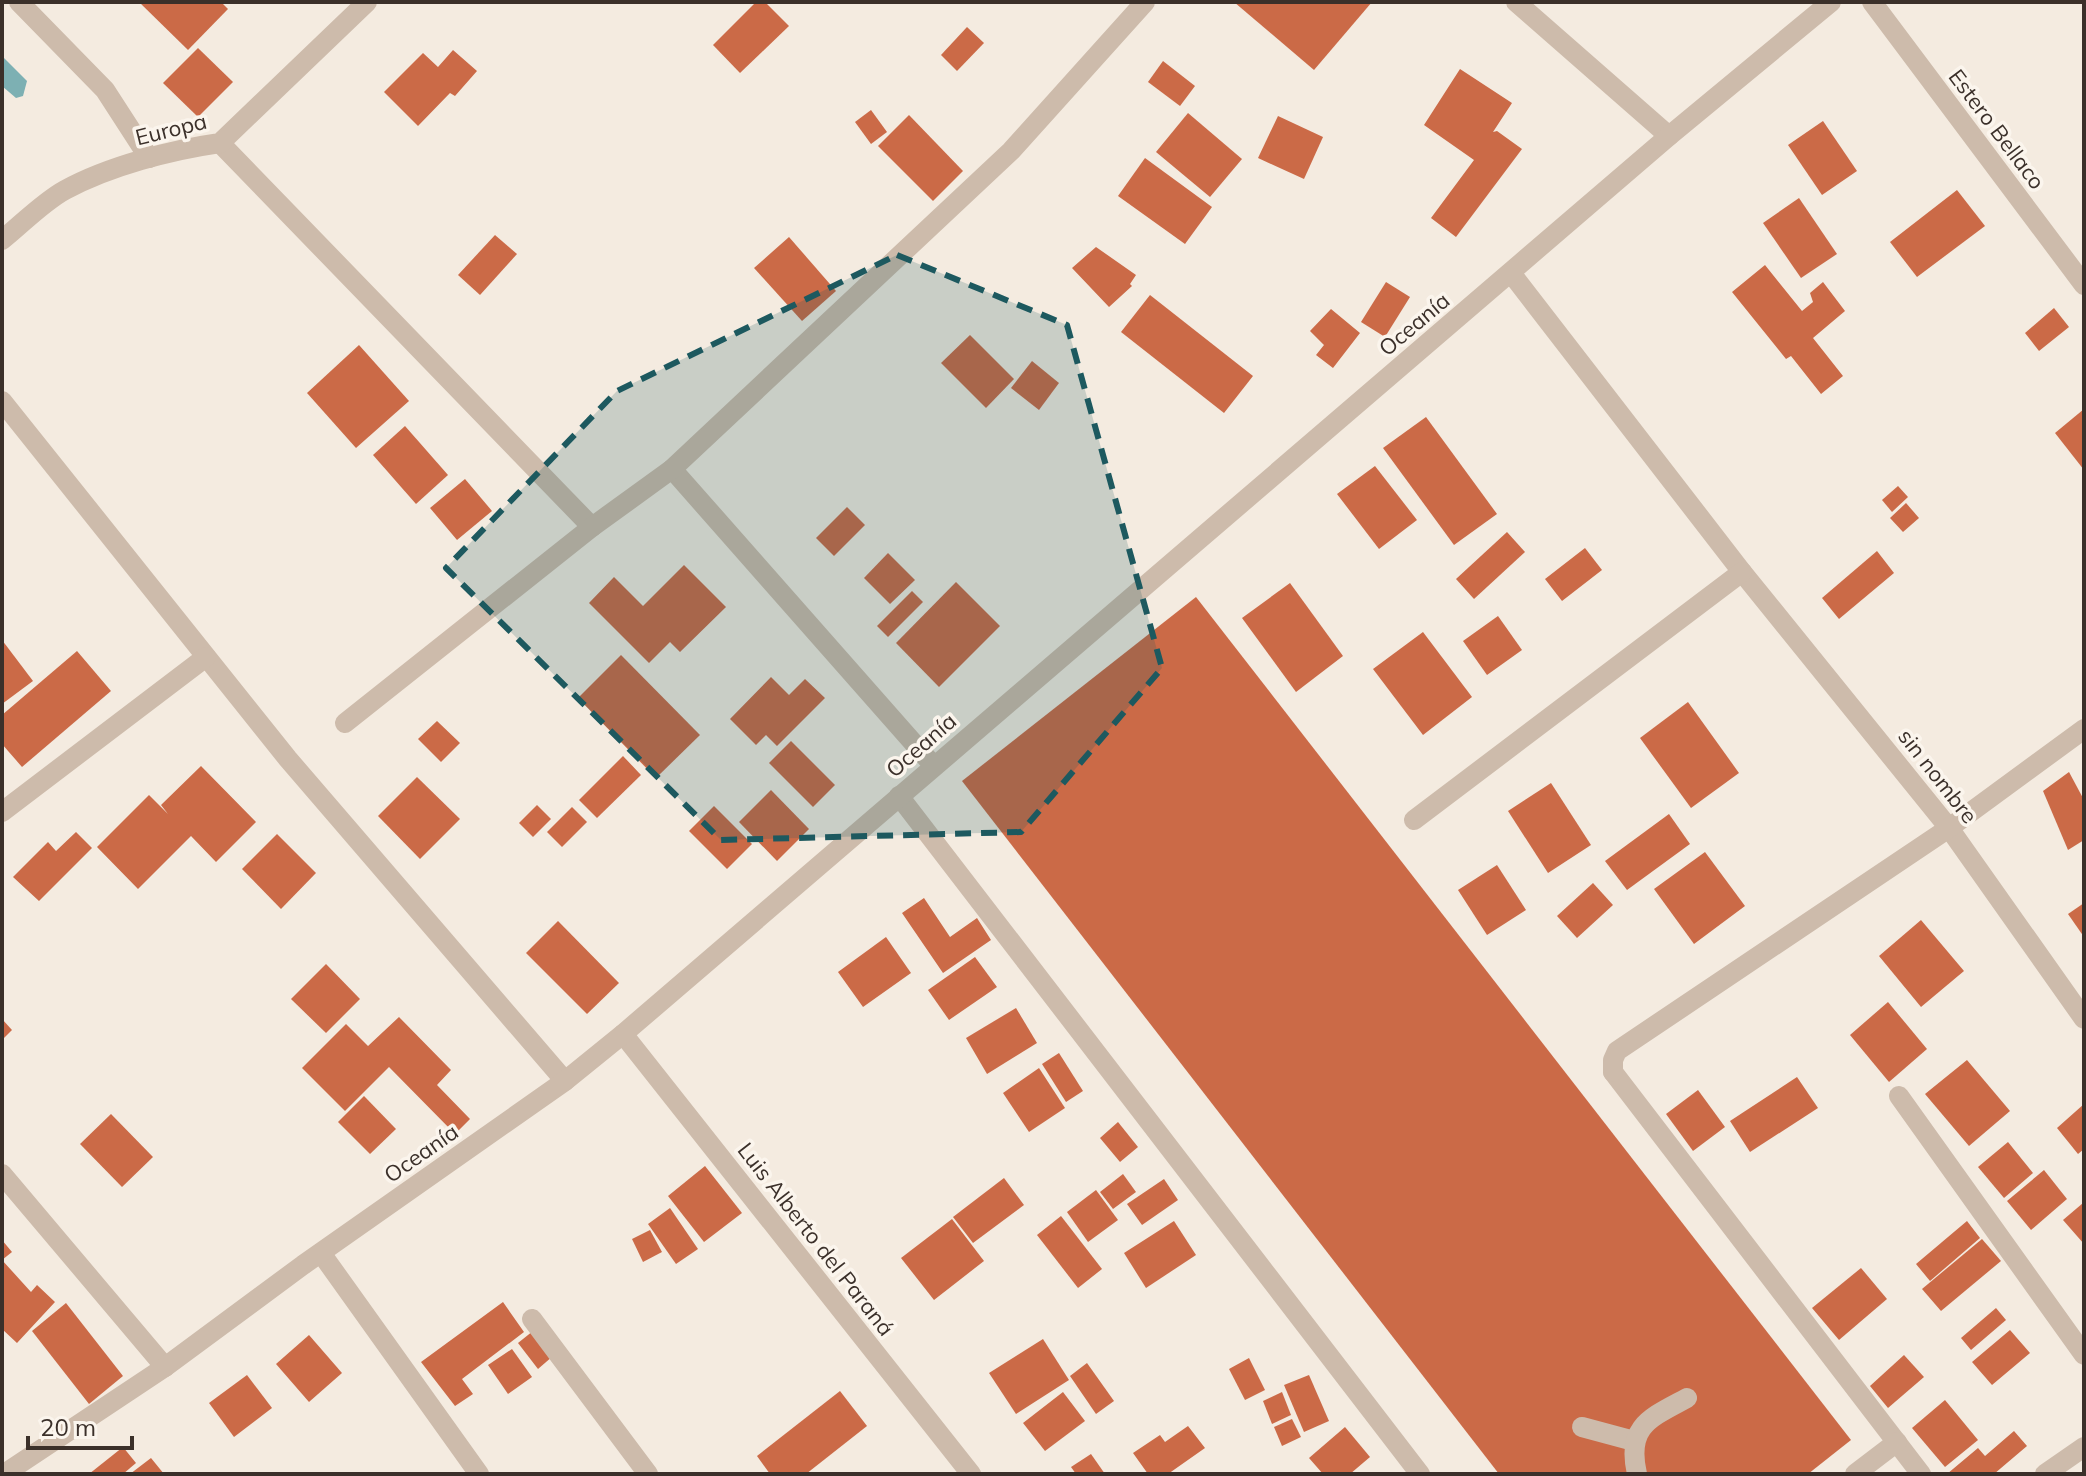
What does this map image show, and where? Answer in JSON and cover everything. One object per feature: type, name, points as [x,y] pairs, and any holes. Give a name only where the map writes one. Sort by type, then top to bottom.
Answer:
[{"type":"street","points":[[19,2],[105,90],[149,158]]},
{"type":"street","name":"Europa","points":[[2,240],[64,190],[149,158],[220,143],[367,2]]},
{"type":"street","points":[[345,723],[592,527],[672,469],[1011,151],[1145,2]]},
{"type":"street","points":[[1516,2],[1669,136]]},
{"type":"street","name":"Oceanía","points":[[14,1471],[565,1081],[1669,136],[1831,2]]},
{"type":"street","name":"Estero Bellaco","points":[[1872,2],[2084,285]]},
{"type":"street","points":[[220,143],[592,527]]},
{"type":"street","name":"sin nombre","points":[[1511,273],[1742,572],[1949,828],[2077,994],[2084,1019]]},
{"type":"street","points":[[2,401],[288,759],[565,1081]]},
{"type":"street","points":[[672,469],[933,765]]},
{"type":"street","points":[[1414,820],[1742,572]]},
{"type":"street","points":[[2,812],[206,657]]},
{"type":"street","points":[[1921,1474],[1613,1072],[1613,1060],[1617,1051],[1949,828],[2084,729]]},
{"type":"street","points":[[899,796],[1420,1474]]},
{"type":"street","name":"Luis Alberto del Paraná","points":[[623,1034],[971,1474]]},
{"type":"street","points":[[1899,1096],[2084,1355]]},
{"type":"street","points":[[2,1174],[165,1367]]},
{"type":"street","points":[[321,1253],[479,1474]]},
{"type":"street","points":[[532,1319],[648,1474]]},
{"type":"street","points":[[1637,1474],[1633,1459],[1634,1441],[1645,1421],[1687,1398]]},
{"type":"street","points":[[1582,1427],[1634,1441]]},
{"type":"street","points":[[1855,1474],[1897,1442]]},
{"type":"street","points":[[2045,1474],[2084,1447]]},
{"type":"highlighted area","points":[[897,255],[1067,325],[1162,668],[1021,832],[721,840],[446,568],[617,391]]},
{"type":"water","points":[[2,56],[27,81],[23,96],[16,98],[2,86]]},
{"type":"building","points":[[139,2],[221,2],[228,9],[188,50]]},
{"type":"building","points":[[756,2],[765,2],[789,26],[740,73],[713,45]]},
{"type":"building","points":[[1234,2],[1372,2],[1314,70]]},
{"type":"building","points":[[967,27],[984,43],[957,71],[941,55]]},
{"type":"building","points":[[198,48],[233,82],[198,117],[163,83]]},
{"type":"building","points":[[453,50],[477,71],[455,96],[450,93],[418,126],[384,92],[423,53],[438,67]]},
{"type":"building","points":[[1163,61],[1195,86],[1180,106],[1148,82]]},
{"type":"building","points":[[1460,69],[1512,103],[1493,132],[1497,131],[1522,149],[1456,237],[1431,218],[1474,160],[1424,125]]},
{"type":"building","points":[[871,110],[887,132],[871,144],[855,122]]},
{"type":"building","points":[[1188,113],[1242,159],[1210,197],[1156,152]]},
{"type":"building","points":[[909,115],[963,171],[933,201],[878,146]]},
{"type":"building","points":[[1278,116],[1323,137],[1304,179],[1258,158]]},
{"type":"building","points":[[1823,121],[1857,171],[1822,195],[1788,145]]},
{"type":"building","points":[[1145,158],[1212,207],[1185,244],[1118,196]]},
{"type":"building","points":[[1957,190],[1985,226],[1917,277],[1890,242]]},
{"type":"building","points":[[1799,198],[1837,254],[1801,278],[1763,223]]},
{"type":"building","points":[[495,235],[517,254],[480,295],[458,275]]},
{"type":"building","points":[[789,237],[836,291],[802,321],[754,268]]},
{"type":"building","points":[[1096,247],[1136,275],[1130,284],[1132,286],[1109,307],[1072,268]]},
{"type":"building","points":[[1765,265],[1802,311],[1813,302],[1810,293],[1823,282],[1845,311],[1813,338],[1843,376],[1821,394],[1791,356],[1786,359],[1732,292]]},
{"type":"building","points":[[1386,282],[1410,297],[1385,337],[1361,322]]},
{"type":"building","points":[[1150,295],[1253,376],[1224,413],[1121,332]]},
{"type":"building","points":[[2054,308],[2069,327],[2039,351],[2025,333]]},
{"type":"building","points":[[1331,309],[1360,333],[1333,368],[1316,355],[1324,345],[1310,331]]},
{"type":"building","points":[[970,335],[1014,379],[986,408],[941,363]]},
{"type":"building","points":[[359,345],[409,401],[356,448],[307,393]]},
{"type":"building","points":[[1032,361],[1059,383],[1039,410],[1011,388]]},
{"type":"building","points":[[2084,409],[2084,470],[2055,433]]},
{"type":"building","points":[[1426,417],[1497,514],[1454,545],[1383,448]]},
{"type":"building","points":[[405,426],[448,475],[416,504],[373,455]]},
{"type":"building","points":[[1375,466],[1417,520],[1379,549],[1337,494]]},
{"type":"building","points":[[465,479],[492,511],[457,540],[430,508]]},
{"type":"building","points":[[1898,486],[1908,497],[1892,512],[1882,500]]},
{"type":"building","points":[[1906,503],[1919,518],[1903,532],[1890,518]]},
{"type":"building","points":[[847,507],[865,525],[834,556],[816,538]]},
{"type":"building","points":[[1507,532],[1525,552],[1474,599],[1456,579]]},
{"type":"building","points":[[1585,548],[1602,570],[1562,601],[1545,579]]},
{"type":"building","points":[[1877,551],[1894,573],[1839,619],[1822,598]]},
{"type":"building","points":[[888,553],[915,580],[890,604],[864,578]]},
{"type":"building","points":[[684,565],[726,607],[680,652],[670,642],[649,663],[589,603],[614,577],[643,606]]},
{"type":"building","points":[[956,582],[1000,626],[939,687],[896,643]]},
{"type":"building","points":[[1290,583],[1343,656],[1296,692],[1242,618]]},
{"type":"building","points":[[912,591],[923,602],[888,637],[877,626]]},
{"type":"building","points":[[1196,597],[1851,1440],[1808,1474],[1499,1474],[962,781]]},
{"type":"building","points":[[1498,616],[1522,650],[1487,675],[1463,641]]},
{"type":"building","points":[[1423,632],[1472,697],[1423,735],[1373,669]]},
{"type":"building","points":[[2,640],[33,681],[2,704]]},
{"type":"building","points":[[77,651],[111,691],[22,767],[2,744],[2,715]]},
{"type":"building","points":[[621,655],[700,735],[656,778],[578,698]]},
{"type":"building","points":[[771,677],[789,695],[805,679],[825,698],[777,746],[766,735],[756,745],[730,719]]},
{"type":"building","points":[[1688,702],[1739,773],[1691,808],[1640,738]]},
{"type":"building","points":[[437,721],[460,743],[441,762],[418,739]]},
{"type":"building","points":[[791,741],[835,785],[813,807],[769,763]]},
{"type":"building","points":[[623,756],[641,775],[597,818],[579,800]]},
{"type":"building","points":[[201,766],[256,822],[216,862],[191,836],[138,889],[97,847],[149,795],[168,814],[161,805]]},
{"type":"building","points":[[2069,772],[2084,800],[2084,840],[2068,850],[2043,791]]},
{"type":"building","points":[[417,777],[460,819],[420,859],[378,816]]},
{"type":"building","points":[[1551,783],[1591,845],[1548,873],[1508,811]]},
{"type":"building","points":[[771,790],[809,829],[777,861],[739,822]]},
{"type":"building","points":[[537,805],[551,819],[533,837],[519,823]]},
{"type":"building","points":[[714,806],[752,844],[727,869],[689,831]]},
{"type":"building","points":[[572,807],[587,822],[562,847],[547,832]]},
{"type":"building","points":[[1669,814],[1690,844],[1627,890],[1605,861]]},
{"type":"building","points":[[76,832],[92,848],[39,901],[13,877],[48,842],[56,851]]},
{"type":"building","points":[[277,834],[316,873],[281,909],[242,869]]},
{"type":"building","points":[[1705,852],[1745,906],[1694,944],[1654,889]]},
{"type":"building","points":[[1497,865],[1526,910],[1487,935],[1458,890]]},
{"type":"building","points":[[1593,883],[1613,905],[1577,938],[1557,916]]},
{"type":"building","points":[[924,898],[950,937],[977,918],[991,940],[943,973],[902,913]]},
{"type":"building","points":[[2084,903],[2084,937],[2068,914]]},
{"type":"building","points":[[1921,920],[1964,971],[1921,1007],[1879,956]]},
{"type":"building","points":[[558,921],[619,983],[587,1014],[526,953]]},
{"type":"building","points":[[886,937],[911,973],[863,1007],[838,972]]},
{"type":"building","points":[[975,957],[997,987],[949,1020],[928,990]]},
{"type":"building","points":[[326,964],[360,999],[326,1033],[291,999]]},
{"type":"building","points":[[1888,1002],[1927,1049],[1889,1082],[1850,1035]]},
{"type":"building","points":[[1016,1008],[1037,1043],[987,1074],[966,1038]]},
{"type":"building","points":[[399,1017],[451,1070],[437,1085],[470,1119],[455,1134],[389,1067],[345,1111],[302,1068],[346,1024],[368,1046]]},
{"type":"building","points":[[2,1019],[12,1030],[2,1040]]},
{"type":"building","points":[[1059,1053],[1083,1091],[1066,1102],[1042,1064]]},
{"type":"building","points":[[1967,1060],[2010,1111],[1969,1146],[1925,1094]]},
{"type":"building","points":[[1039,1068],[1065,1108],[1029,1132],[1003,1093]]},
{"type":"building","points":[[1797,1077],[1818,1108],[1750,1152],[1730,1121]]},
{"type":"building","points":[[1698,1090],[1725,1127],[1693,1151],[1666,1114]]},
{"type":"building","points":[[364,1096],[396,1129],[370,1154],[338,1122]]},
{"type":"building","points":[[2084,1104],[2084,1149],[2078,1154],[2057,1128]]},
{"type":"building","points":[[111,1114],[153,1157],[122,1187],[80,1144]]},
{"type":"building","points":[[1118,1122],[1138,1147],[1120,1162],[1100,1138]]},
{"type":"building","points":[[2008,1142],[2033,1173],[2004,1198],[1978,1167]]},
{"type":"building","points":[[705,1166],[742,1213],[704,1242],[668,1196]]},
{"type":"building","points":[[2044,1170],[2067,1199],[2031,1230],[2007,1201]]},
{"type":"building","points":[[1123,1174],[1136,1192],[1113,1209],[1100,1192]]},
{"type":"building","points":[[1004,1178],[1024,1205],[973,1243],[953,1217]]},
{"type":"building","points":[[1164,1179],[1178,1200],[1142,1225],[1127,1204]]},
{"type":"building","points":[[1096,1190],[1118,1220],[1088,1242],[1067,1212]]},
{"type":"building","points":[[2084,1204],[2084,1244],[2063,1220]]},
{"type":"building","points":[[670,1208],[698,1249],[676,1264],[648,1224]]},
{"type":"building","points":[[1061,1216],[1102,1269],[1078,1288],[1037,1235]]},
{"type":"building","points":[[952,1219],[984,1261],[934,1300],[901,1258]]},
{"type":"building","points":[[1174,1221],[1196,1255],[1146,1288],[1124,1253]]},
{"type":"building","points":[[1967,1221],[1980,1238],[1930,1281],[1916,1264]]},
{"type":"building","points":[[650,1230],[662,1252],[643,1262],[632,1239]]},
{"type":"building","points":[[1982,1239],[2001,1261],[1941,1311],[1922,1289]]},
{"type":"building","points":[[2,1240],[12,1252],[2,1260]]},
{"type":"building","points":[[2,1260],[31,1292],[37,1285],[55,1302],[17,1343],[2,1329]]},
{"type":"building","points":[[1861,1268],[1887,1299],[1839,1340],[1812,1308]]},
{"type":"building","points":[[503,1302],[524,1332],[462,1379],[473,1394],[455,1406],[421,1362]]},
{"type":"building","points":[[66,1303],[123,1376],[89,1404],[32,1331]]},
{"type":"building","points":[[1996,1308],[2006,1320],[1971,1350],[1961,1338]]},
{"type":"building","points":[[2010,1330],[2030,1353],[1992,1385],[1972,1362]]},
{"type":"building","points":[[533,1331],[553,1356],[538,1369],[518,1343]]},
{"type":"building","points":[[309,1335],[342,1373],[309,1402],[276,1364]]},
{"type":"building","points":[[1043,1339],[1069,1380],[1016,1414],[989,1373]]},
{"type":"building","points":[[512,1349],[532,1377],[508,1394],[488,1365]]},
{"type":"building","points":[[1904,1355],[1924,1377],[1888,1408],[1870,1386]]},
{"type":"building","points":[[1249,1358],[1265,1390],[1245,1400],[1229,1369]]},
{"type":"building","points":[[1087,1363],[1114,1401],[1096,1414],[1070,1376]]},
{"type":"building","points":[[247,1375],[272,1408],[234,1437],[209,1403]]},
{"type":"building","points":[[1309,1375],[1329,1421],[1304,1432],[1284,1385]]},
{"type":"building","points":[[840,1391],[867,1426],[806,1474],[770,1474],[757,1456]]},
{"type":"building","points":[[1063,1392],[1085,1421],[1045,1451],[1023,1423]]},
{"type":"building","points":[[1282,1392],[1291,1415],[1272,1424],[1263,1401]]},
{"type":"building","points":[[1945,1400],[1978,1440],[1945,1467],[1912,1428]]},
{"type":"building","points":[[1292,1419],[1301,1437],[1282,1446],[1274,1427]]},
{"type":"building","points":[[1188,1426],[1205,1448],[1168,1474],[1148,1474],[1133,1453],[1160,1435],[1165,1442]]},
{"type":"building","points":[[1345,1427],[1370,1457],[1350,1474],[1323,1474],[1309,1458]]},
{"type":"building","points":[[2014,1431],[2027,1446],[1994,1474],[1947,1474],[1978,1448],[1985,1456]]},
{"type":"building","points":[[123,1447],[136,1463],[123,1474],[89,1474]]},
{"type":"building","points":[[1091,1454],[1105,1474],[1076,1474],[1071,1467]]},
{"type":"building","points":[[151,1458],[164,1474],[130,1474]]}]
